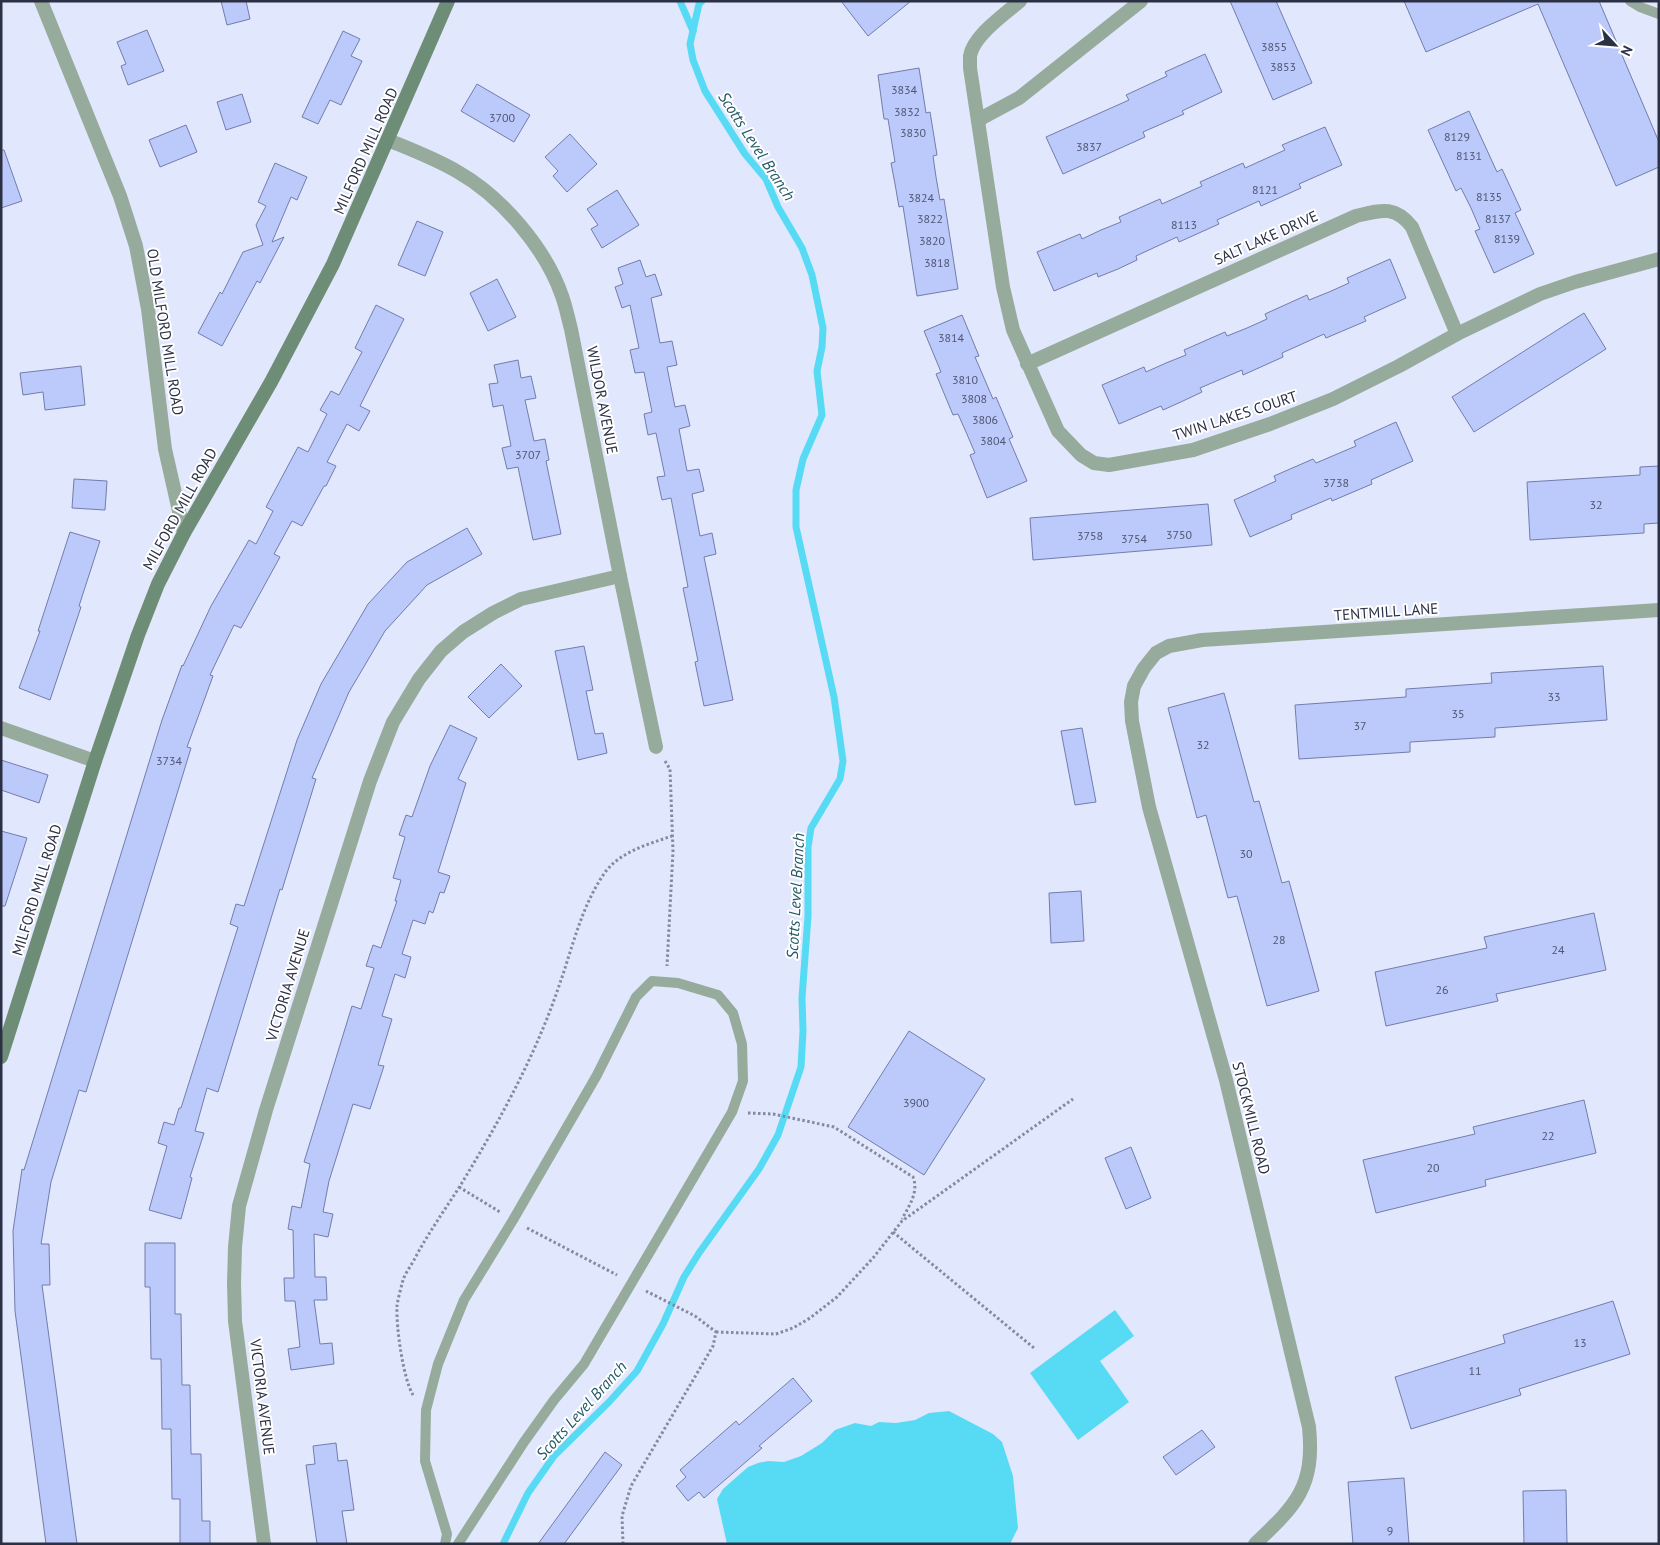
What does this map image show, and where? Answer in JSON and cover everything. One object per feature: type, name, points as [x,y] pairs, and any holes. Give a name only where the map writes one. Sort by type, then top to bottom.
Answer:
[{"type":"main road","name":"MILFORD MILL ROAD","points":[[1,1057],[95,761],[138,635],[158,584],[184,533],[271,382],[333,264],[448,1]]},
{"type":"street","name":"OLD MILFORD MILL ROAD","points":[[42,1],[120,196],[136,246],[148,310],[165,449],[184,533]]},
{"type":"street","name":"TWIN LAKES COURT","points":[[1020,1],[986,31],[970,55],[970,68],[1003,287],[1013,330],[1058,431],[1081,455],[1094,463],[1109,465],[1193,450],[1270,424],[1333,399],[1457,334],[1540,294],[1575,282],[1659,259]]},
{"type":"street","points":[[978,120],[1019,98],[1141,1]]},
{"type":"street","name":"WILDOR AVENUE","points":[[388,140],[459,172],[490,194],[530,237],[548,265],[562,295],[572,330],[656,748]]},
{"type":"street","name":"SALT LAKE DRIVE","points":[[1027,364],[1356,216],[1380,210],[1392,211],[1404,217],[1412,228],[1457,334]]},
{"type":"street","name":"VICTORIA AVENUE","points":[[264,1544],[236,1321],[234,1274],[239,1206],[266,1110],[370,781],[393,722],[419,679],[441,651],[464,632],[493,613],[522,599],[620,576]]},
{"type":"street","name":"TENTMILL LANE","points":[[1134,686],[1144,668],[1156,653],[1169,646],[1202,640],[1659,610]]},
{"type":"street","name":"STOCKMILL ROAD","points":[[1134,686],[1131,702],[1132,721],[1149,807],[1226,1080],[1309,1427],[1311,1443],[1306,1482],[1298,1498],[1280,1520],[1255,1544]]},
{"type":"street","points":[[1,728],[95,761]]},
{"type":"lane","points":[[1630,1],[1640,8],[1659,14]]},
{"type":"lane","points":[[445,1544],[447,1534],[425,1461],[426,1410],[438,1364],[464,1300],[597,1075],[636,998],[652,980],[678,983],[718,995],[733,1013],[742,1044],[743,1082],[732,1112],[584,1364],[554,1400],[524,1442],[458,1544]]},
{"type":"path","points":[[656,748],[670,769],[672,836],[666,982]]},
{"type":"path","points":[[426,1410],[418,1402],[410,1389],[403,1364],[397,1306],[403,1279],[426,1237],[459,1187],[500,1118],[527,1065],[544,1027],[581,920],[607,871],[620,859],[642,846],[672,836]]},
{"type":"path","points":[[902,1220],[1073,1099]]},
{"type":"path","points":[[459,1187],[542,1237],[686,1311],[716,1332],[776,1334],[793,1328],[810,1318],[837,1297],[873,1258],[902,1220],[914,1195],[916,1185],[913,1177],[834,1127],[773,1114],[732,1112]]},
{"type":"path","points":[[893,1232],[1034,1348]]},
{"type":"path","points":[[624,1544],[622,1516],[631,1486],[713,1346],[716,1332]]},
{"type":"water","points":[[1115,1310],[1134,1336],[1100,1361],[1129,1402],[1078,1440],[1030,1373]]},
{"type":"water","points":[[949,1411],[993,1434],[1002,1442],[1013,1476],[1018,1528],[1010,1544],[727,1544],[717,1499],[723,1489],[748,1467],[768,1461],[784,1462],[801,1456],[822,1443],[835,1430],[855,1423],[871,1426],[879,1422],[896,1423],[915,1420],[929,1413]]},
{"type":"building","points":[[221,1],[246,1],[250,19],[227,25]]},
{"type":"building","points":[[841,1],[911,1],[868,36]]},
{"type":"building","points":[[1230,1],[1276,1],[1312,83],[1273,100]]},
{"type":"building","points":[[1404,1],[1599,1],[1659,142],[1659,167],[1616,186],[1538,4],[1426,52]]},
{"type":"building","points":[[147,30],[164,71],[128,85],[121,66],[126,64],[117,42]]},
{"type":"building","points":[[343,31],[360,39],[351,56],[362,61],[341,105],[330,100],[318,124],[302,117]]},
{"type":"building","points":[[1205,54],[1222,92],[1182,111],[1184,114],[1143,132],[1145,137],[1063,174],[1046,137],[1129,100],[1126,95],[1167,76],[1165,72]]},
{"type":"building","points":[[919,68],[926,113],[930,112],[937,155],[933,156],[936,177],[940,200],[944,199],[958,289],[917,296],[903,206],[899,207],[891,163],[895,162],[888,119],[884,119],[878,75]]},
{"type":"building","points":[[477,84],[530,115],[514,142],[461,111]]},
{"type":"building","points":[[242,94],[251,122],[226,130],[217,102]]},
{"type":"building","points":[[1469,111],[1497,172],[1502,169],[1521,210],[1515,213],[1534,254],[1494,273],[1475,231],[1480,229],[1471,208],[1461,188],[1456,191],[1428,130]]},
{"type":"building","points":[[186,125],[197,152],[160,167],[149,140]]},
{"type":"building","points":[[1325,127],[1342,165],[1299,184],[1301,188],[1261,206],[1259,201],[1217,220],[1219,224],[1179,242],[1177,237],[1136,256],[1137,260],[1118,269],[1098,277],[1097,273],[1054,291],[1037,252],[1080,234],[1082,239],[1121,222],[1119,217],[1160,199],[1162,204],[1202,186],[1200,182],[1243,163],[1245,168],[1285,150],[1282,145]]},
{"type":"building","points":[[570,134],[597,164],[567,192],[553,176],[558,171],[545,157]]},
{"type":"building","points":[[1,150],[4,150],[22,201],[1,208]]},
{"type":"building","points":[[275,163],[307,177],[297,200],[291,197],[272,242],[284,237],[260,283],[257,281],[222,346],[198,333],[220,292],[222,294],[243,252],[263,245],[256,225],[266,206],[258,202]]},
{"type":"building","points":[[617,190],[639,225],[602,248],[591,229],[598,225],[587,209]]},
{"type":"building","points":[[417,221],[443,232],[425,276],[398,265]]},
{"type":"building","points":[[1390,259],[1406,298],[1364,317],[1366,321],[1326,338],[1324,334],[1282,353],[1283,357],[1243,375],[1242,370],[1200,388],[1202,392],[1163,410],[1161,406],[1119,424],[1102,385],[1144,367],[1146,372],[1186,355],[1184,350],[1225,332],[1227,336],[1247,328],[1267,319],[1265,314],[1307,295],[1309,300],[1329,292],[1349,283],[1347,278]]},
{"type":"building","points":[[640,260],[646,277],[655,274],[662,295],[651,298],[660,343],[672,341],[677,365],[667,367],[675,407],[685,405],[690,426],[679,429],[687,471],[699,469],[704,491],[692,494],[700,536],[712,533],[716,554],[704,557],[733,700],[704,706],[695,662],[698,661],[683,588],[688,587],[671,498],[662,500],[657,477],[665,476],[656,433],[648,435],[644,414],[652,412],[644,372],[635,373],[630,350],[639,348],[630,305],[622,308],[615,287],[623,284],[618,268]]},
{"type":"building","points":[[497,279],[516,317],[488,331],[470,293]]},
{"type":"building","points":[[376,305],[404,319],[360,406],[370,411],[359,431],[347,424],[327,462],[336,466],[326,486],[324,486],[302,526],[292,521],[274,554],[280,557],[241,628],[234,625],[210,675],[213,676],[187,747],[191,748],[86,1092],[79,1090],[51,1182],[41,1244],[49,1244],[50,1285],[42,1285],[77,1544],[46,1544],[15,1311],[13,1231],[22,1169],[24,1170],[162,720],[182,665],[211,606],[249,540],[256,544],[273,511],[266,507],[298,447],[308,452],[327,414],[320,410],[331,391],[339,395],[362,352],[355,348]]},
{"type":"building","points":[[1584,313],[1606,349],[1474,432],[1452,397]]},
{"type":"building","points":[[962,315],[979,356],[975,357],[993,399],[996,397],[1013,437],[1009,439],[1027,481],[987,498],[970,455],[975,453],[958,414],[953,415],[936,374],[941,372],[924,331]]},
{"type":"building","points":[[518,360],[521,378],[531,376],[536,398],[525,400],[534,441],[545,439],[549,460],[546,461],[561,534],[533,540],[518,467],[507,469],[502,448],[511,446],[503,405],[493,407],[489,384],[498,383],[494,365]]},
{"type":"building","points":[[81,366],[85,405],[45,410],[43,392],[23,395],[20,373]]},
{"type":"building","points":[[1396,422],[1413,461],[1371,480],[1372,484],[1332,501],[1331,498],[1291,515],[1292,519],[1250,537],[1234,500],[1276,481],[1274,476],[1313,459],[1316,463],[1356,446],[1354,441]]},
{"type":"building","points":[[1659,466],[1659,523],[1644,524],[1644,533],[1530,540],[1527,482],[1640,475],[1640,467]]},
{"type":"building","points":[[74,479],[107,481],[105,510],[72,508]]},
{"type":"building","points":[[1208,504],[1212,545],[1033,560],[1030,518]]},
{"type":"building","points":[[467,528],[482,554],[427,585],[385,631],[349,692],[312,778],[316,779],[218,1092],[207,1088],[195,1131],[204,1133],[190,1177],[192,1178],[181,1219],[149,1210],[167,1146],[158,1143],[164,1122],[174,1125],[179,1108],[181,1108],[238,927],[230,924],[236,904],[244,906],[297,740],[321,684],[368,604],[407,562]]},
{"type":"building","points":[[70,532],[100,541],[79,606],[81,607],[50,700],[19,688],[40,631],[38,631]]},
{"type":"building","points":[[584,646],[593,690],[586,691],[595,734],[603,733],[607,753],[578,760],[555,651]]},
{"type":"building","points":[[501,664],[522,686],[489,718],[468,697]]},
{"type":"building","points":[[1603,666],[1607,720],[1495,728],[1495,737],[1410,742],[1410,752],[1299,759],[1295,705],[1406,697],[1406,689],[1492,683],[1491,673]]},
{"type":"building","points":[[1224,693],[1254,802],[1259,801],[1282,883],[1289,881],[1319,991],[1267,1006],[1237,896],[1228,898],[1206,815],[1197,818],[1168,708]]},
{"type":"building","points":[[450,725],[477,738],[458,779],[466,783],[438,872],[450,876],[444,893],[440,892],[433,913],[429,911],[425,924],[413,920],[402,954],[411,957],[405,978],[395,974],[382,1016],[392,1019],[378,1065],[384,1066],[370,1109],[353,1104],[329,1181],[323,1212],[333,1214],[328,1237],[314,1234],[315,1277],[326,1277],[327,1300],[314,1300],[320,1344],[332,1343],[334,1364],[291,1370],[288,1349],[300,1347],[295,1301],[285,1301],[284,1278],[294,1278],[293,1230],[288,1229],[292,1206],[301,1208],[310,1164],[304,1162],[352,1006],[361,1009],[374,968],[366,966],[373,945],[381,948],[397,901],[395,901],[401,880],[393,878],[405,837],[399,835],[406,815],[412,817],[430,766]]},
{"type":"building","points":[[1082,728],[1096,802],[1075,805],[1061,731]]},
{"type":"building","points":[[1,760],[48,775],[39,803],[1,790]]},
{"type":"building","points":[[1,831],[27,838],[5,906],[1,906]]},
{"type":"building","points":[[1081,891],[1084,941],[1051,943],[1049,893]]},
{"type":"building","points":[[1594,913],[1606,970],[1496,994],[1498,1001],[1386,1026],[1375,972],[1487,948],[1484,937]]},
{"type":"building","points":[[909,1031],[985,1079],[924,1175],[848,1127]]},
{"type":"building","points":[[1584,1100],[1596,1153],[1485,1180],[1486,1186],[1376,1213],[1363,1160],[1475,1134],[1473,1127]]},
{"type":"building","points":[[1131,1147],[1151,1198],[1126,1209],[1105,1158]]},
{"type":"building","points":[[145,1243],[175,1243],[175,1314],[181,1314],[182,1385],[190,1385],[191,1454],[201,1454],[202,1521],[210,1521],[210,1544],[180,1544],[180,1499],[172,1499],[171,1429],[162,1429],[161,1359],[151,1359],[150,1287],[145,1287]]},
{"type":"building","points":[[1613,1301],[1630,1354],[1519,1389],[1521,1395],[1411,1429],[1395,1377],[1505,1343],[1503,1335]]},
{"type":"building","points":[[793,1378],[812,1401],[759,1446],[762,1448],[704,1498],[699,1492],[688,1501],[676,1486],[686,1477],[680,1470],[736,1421],[739,1425]]},
{"type":"building","points":[[1202,1430],[1215,1447],[1176,1475],[1163,1457]]},
{"type":"building","points":[[336,1443],[338,1461],[347,1460],[354,1510],[342,1511],[347,1544],[317,1544],[306,1465],[315,1464],[313,1446]]},
{"type":"building","points":[[605,1452],[622,1465],[564,1544],[538,1544]]},
{"type":"building","points":[[1404,1478],[1409,1544],[1353,1544],[1348,1482]]},
{"type":"building","points":[[1566,1490],[1567,1544],[1524,1544],[1523,1491]]},
{"type":"waterway","points":[[680,1],[693,31]]},
{"type":"waterway","name":"Scotts Level Branch","points":[[503,1544],[528,1493],[554,1456],[609,1402],[637,1371],[663,1324],[684,1277],[759,1169],[778,1135],[801,1067],[802,998],[808,916],[808,847],[811,828],[840,779],[843,761],[834,697],[796,527],[796,490],[803,459],[822,415],[817,371],[822,347],[823,328],[812,275],[802,248],[778,207],[766,179],[745,154],[705,91],[693,60],[690,44],[699,4],[702,1]]}]
